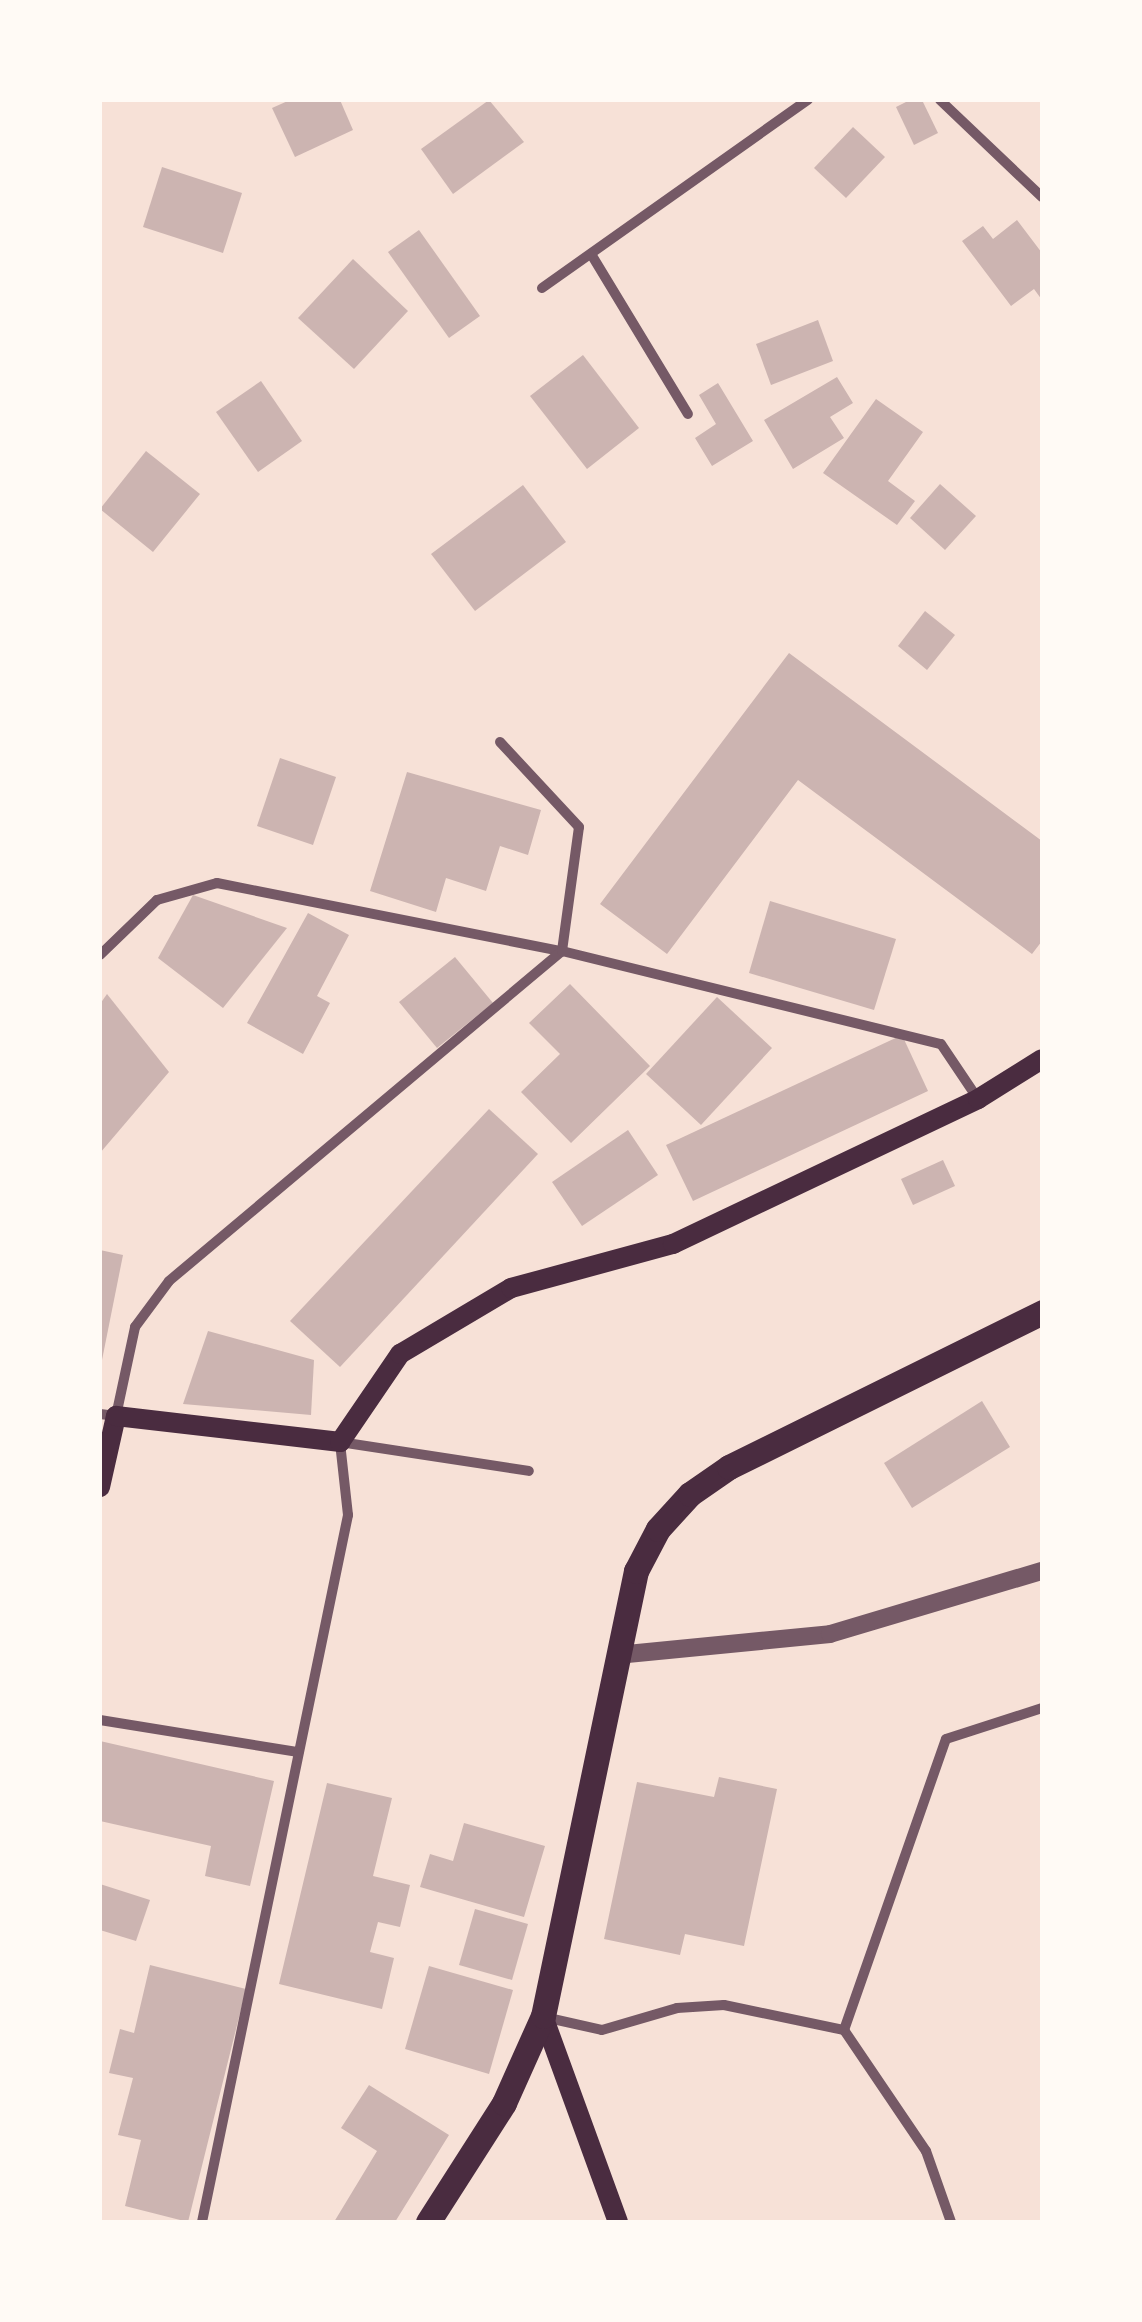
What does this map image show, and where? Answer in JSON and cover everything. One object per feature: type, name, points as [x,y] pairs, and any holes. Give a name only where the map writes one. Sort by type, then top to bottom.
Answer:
[{"type":"main road","points":[[100,1488],[108,1415],[340,1442],[400,1354],[511,1288],[674,1244],[978,1099],[1042,1060]]},
{"type":"main road","points":[[428,2222],[504,2103],[544,2016],[636,1571],[658,1529],[690,1494],[729,1467],[1042,1312]]},
{"type":"main road","points":[[544,2016],[618,2222]]},
{"type":"street","points":[[542,288],[808,100]]},
{"type":"street","points":[[940,100],[1042,197]]},
{"type":"street","points":[[591,254],[688,414]]},
{"type":"street","points":[[108,1415],[135,1327],[169,1281],[562,950],[578,827],[500,742]]},
{"type":"street","points":[[100,955],[157,900],[217,882],[562,950],[941,1044],[978,1099]]},
{"type":"street","points":[[202,2222],[348,1515],[340,1442],[529,1471]]},
{"type":"street","points":[[618,1655],[830,1634],[1042,1571]]},
{"type":"street","points":[[844,2030],[946,1740],[1042,1708]]},
{"type":"street","points":[[100,1720],[298,1752]]},
{"type":"street","points":[[544,2016],[602,2030],[677,2008],[724,2005],[844,2030],[926,2151],[951,2222]]},
{"type":"building","points":[[290,100],[340,100],[353,130],[295,157],[272,108]]},
{"type":"building","points":[[489,100],[524,142],[453,194],[421,149]]},
{"type":"building","points":[[910,100],[922,100],[938,133],[914,145],[896,107]]},
{"type":"building","points":[[853,127],[885,157],[846,198],[814,168]]},
{"type":"building","points":[[162,167],[242,193],[223,253],[143,227]]},
{"type":"building","points":[[1017,220],[1042,253],[1042,300],[1034,289],[1011,306],[962,241],[983,226],[993,239]]},
{"type":"building","points":[[419,230],[480,316],[449,338],[388,252]]},
{"type":"building","points":[[353,259],[408,311],[354,369],[298,318]]},
{"type":"building","points":[[818,320],[833,361],[771,385],[756,344]]},
{"type":"building","points":[[583,355],[639,428],[587,469],[530,396]]},
{"type":"building","points":[[837,377],[853,403],[830,417],[844,438],[793,469],[764,420]]},
{"type":"building","points":[[261,381],[302,441],[258,472],[216,412]]},
{"type":"building","points":[[718,383],[753,441],[712,466],[695,438],[716,424],[699,395]]},
{"type":"building","points":[[876,399],[923,432],[888,481],[915,501],[897,525],[823,473]]},
{"type":"building","points":[[146,451],[200,494],[153,552],[100,509]]},
{"type":"building","points":[[940,484],[976,516],[945,550],[910,518]]},
{"type":"building","points":[[523,485],[566,542],[475,611],[431,554]]},
{"type":"building","points":[[925,611],[955,635],[927,670],[898,646]]},
{"type":"building","points":[[789,653],[1042,841],[1042,941],[1032,954],[798,780],[667,954],[600,904]]},
{"type":"building","points":[[280,758],[336,777],[313,845],[257,826]]},
{"type":"building","points":[[407,772],[541,810],[528,855],[500,846],[486,891],[446,878],[436,912],[370,891]]},
{"type":"building","points":[[193,895],[287,928],[223,1008],[158,958]]},
{"type":"building","points":[[770,901],[896,939],[874,1010],[749,973]]},
{"type":"building","points":[[308,913],[349,935],[317,996],[330,1003],[303,1054],[247,1023]]},
{"type":"building","points":[[455,957],[493,1003],[437,1048],[399,1002]]},
{"type":"building","points":[[570,984],[650,1066],[571,1143],[521,1092],[560,1054],[529,1023]]},
{"type":"building","points":[[107,994],[169,1072],[100,1153],[100,1004]]},
{"type":"building","points":[[717,997],[772,1048],[701,1125],[646,1074]]},
{"type":"building","points":[[902,1035],[928,1091],[693,1201],[666,1145]]},
{"type":"building","points":[[489,1109],[538,1154],[340,1367],[290,1321]]},
{"type":"building","points":[[628,1130],[658,1175],[582,1226],[552,1182]]},
{"type":"building","points":[[943,1160],[955,1186],[913,1205],[901,1179]]},
{"type":"building","points":[[100,1250],[123,1255],[102,1360],[100,1360]]},
{"type":"building","points":[[208,1331],[314,1360],[311,1415],[183,1404]]},
{"type":"building","points":[[982,1401],[1010,1447],[912,1508],[884,1463]]},
{"type":"building","points":[[100,1741],[274,1781],[250,1886],[205,1876],[211,1846],[100,1821]]},
{"type":"building","points":[[719,1777],[777,1789],[744,1946],[685,1934],[680,1955],[604,1939],[637,1782],[714,1797]]},
{"type":"building","points":[[327,1783],[392,1798],[373,1876],[410,1885],[400,1927],[378,1922],[370,1952],[394,1958],[382,2009],[279,1984]]},
{"type":"building","points":[[464,1823],[545,1846],[524,1917],[420,1887],[430,1854],[453,1861]]},
{"type":"building","points":[[100,1884],[150,1900],[136,1941],[100,1930]]},
{"type":"building","points":[[475,1909],[528,1924],[512,1980],[459,1965]]},
{"type":"building","points":[[150,1965],[246,1989],[188,2222],[125,2206],[141,2140],[118,2135],[133,2078],[109,2073],[120,2029],[134,2033]]},
{"type":"building","points":[[429,1966],[513,1990],[489,2074],[405,2049]]},
{"type":"building","points":[[369,2085],[449,2135],[395,2222],[334,2222],[377,2151],[341,2128]]}]
